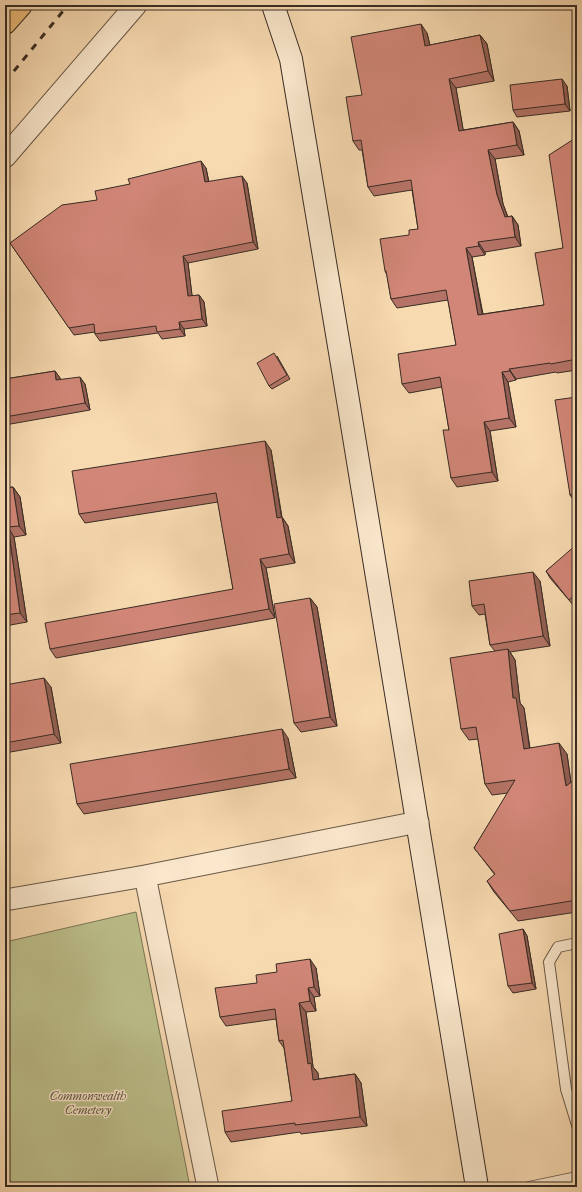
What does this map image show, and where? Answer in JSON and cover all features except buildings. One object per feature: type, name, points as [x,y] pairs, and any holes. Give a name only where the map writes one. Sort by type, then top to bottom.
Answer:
[{"type":"main road","points":[[5,23],[20,5]]},
{"type":"main road","points":[[273,5],[291,59],[344,370],[477,1187]]},
{"type":"street","points":[[5,157],[136,5]]},
{"type":"street","points":[[5,900],[145,876],[418,822]]},
{"type":"street","points":[[145,876],[208,1187]]},
{"type":"lane","points":[[577,943],[558,946],[549,962],[566,1089],[577,1126]]},
{"type":"lane","points":[[529,1187],[577,1177]]},
{"type":"green space","name":"Commonwealth Cemetery","points":[[136,912],[190,1187],[5,1187],[5,942]]},
{"type":"railway","points":[[5,82],[68,5]]}]
